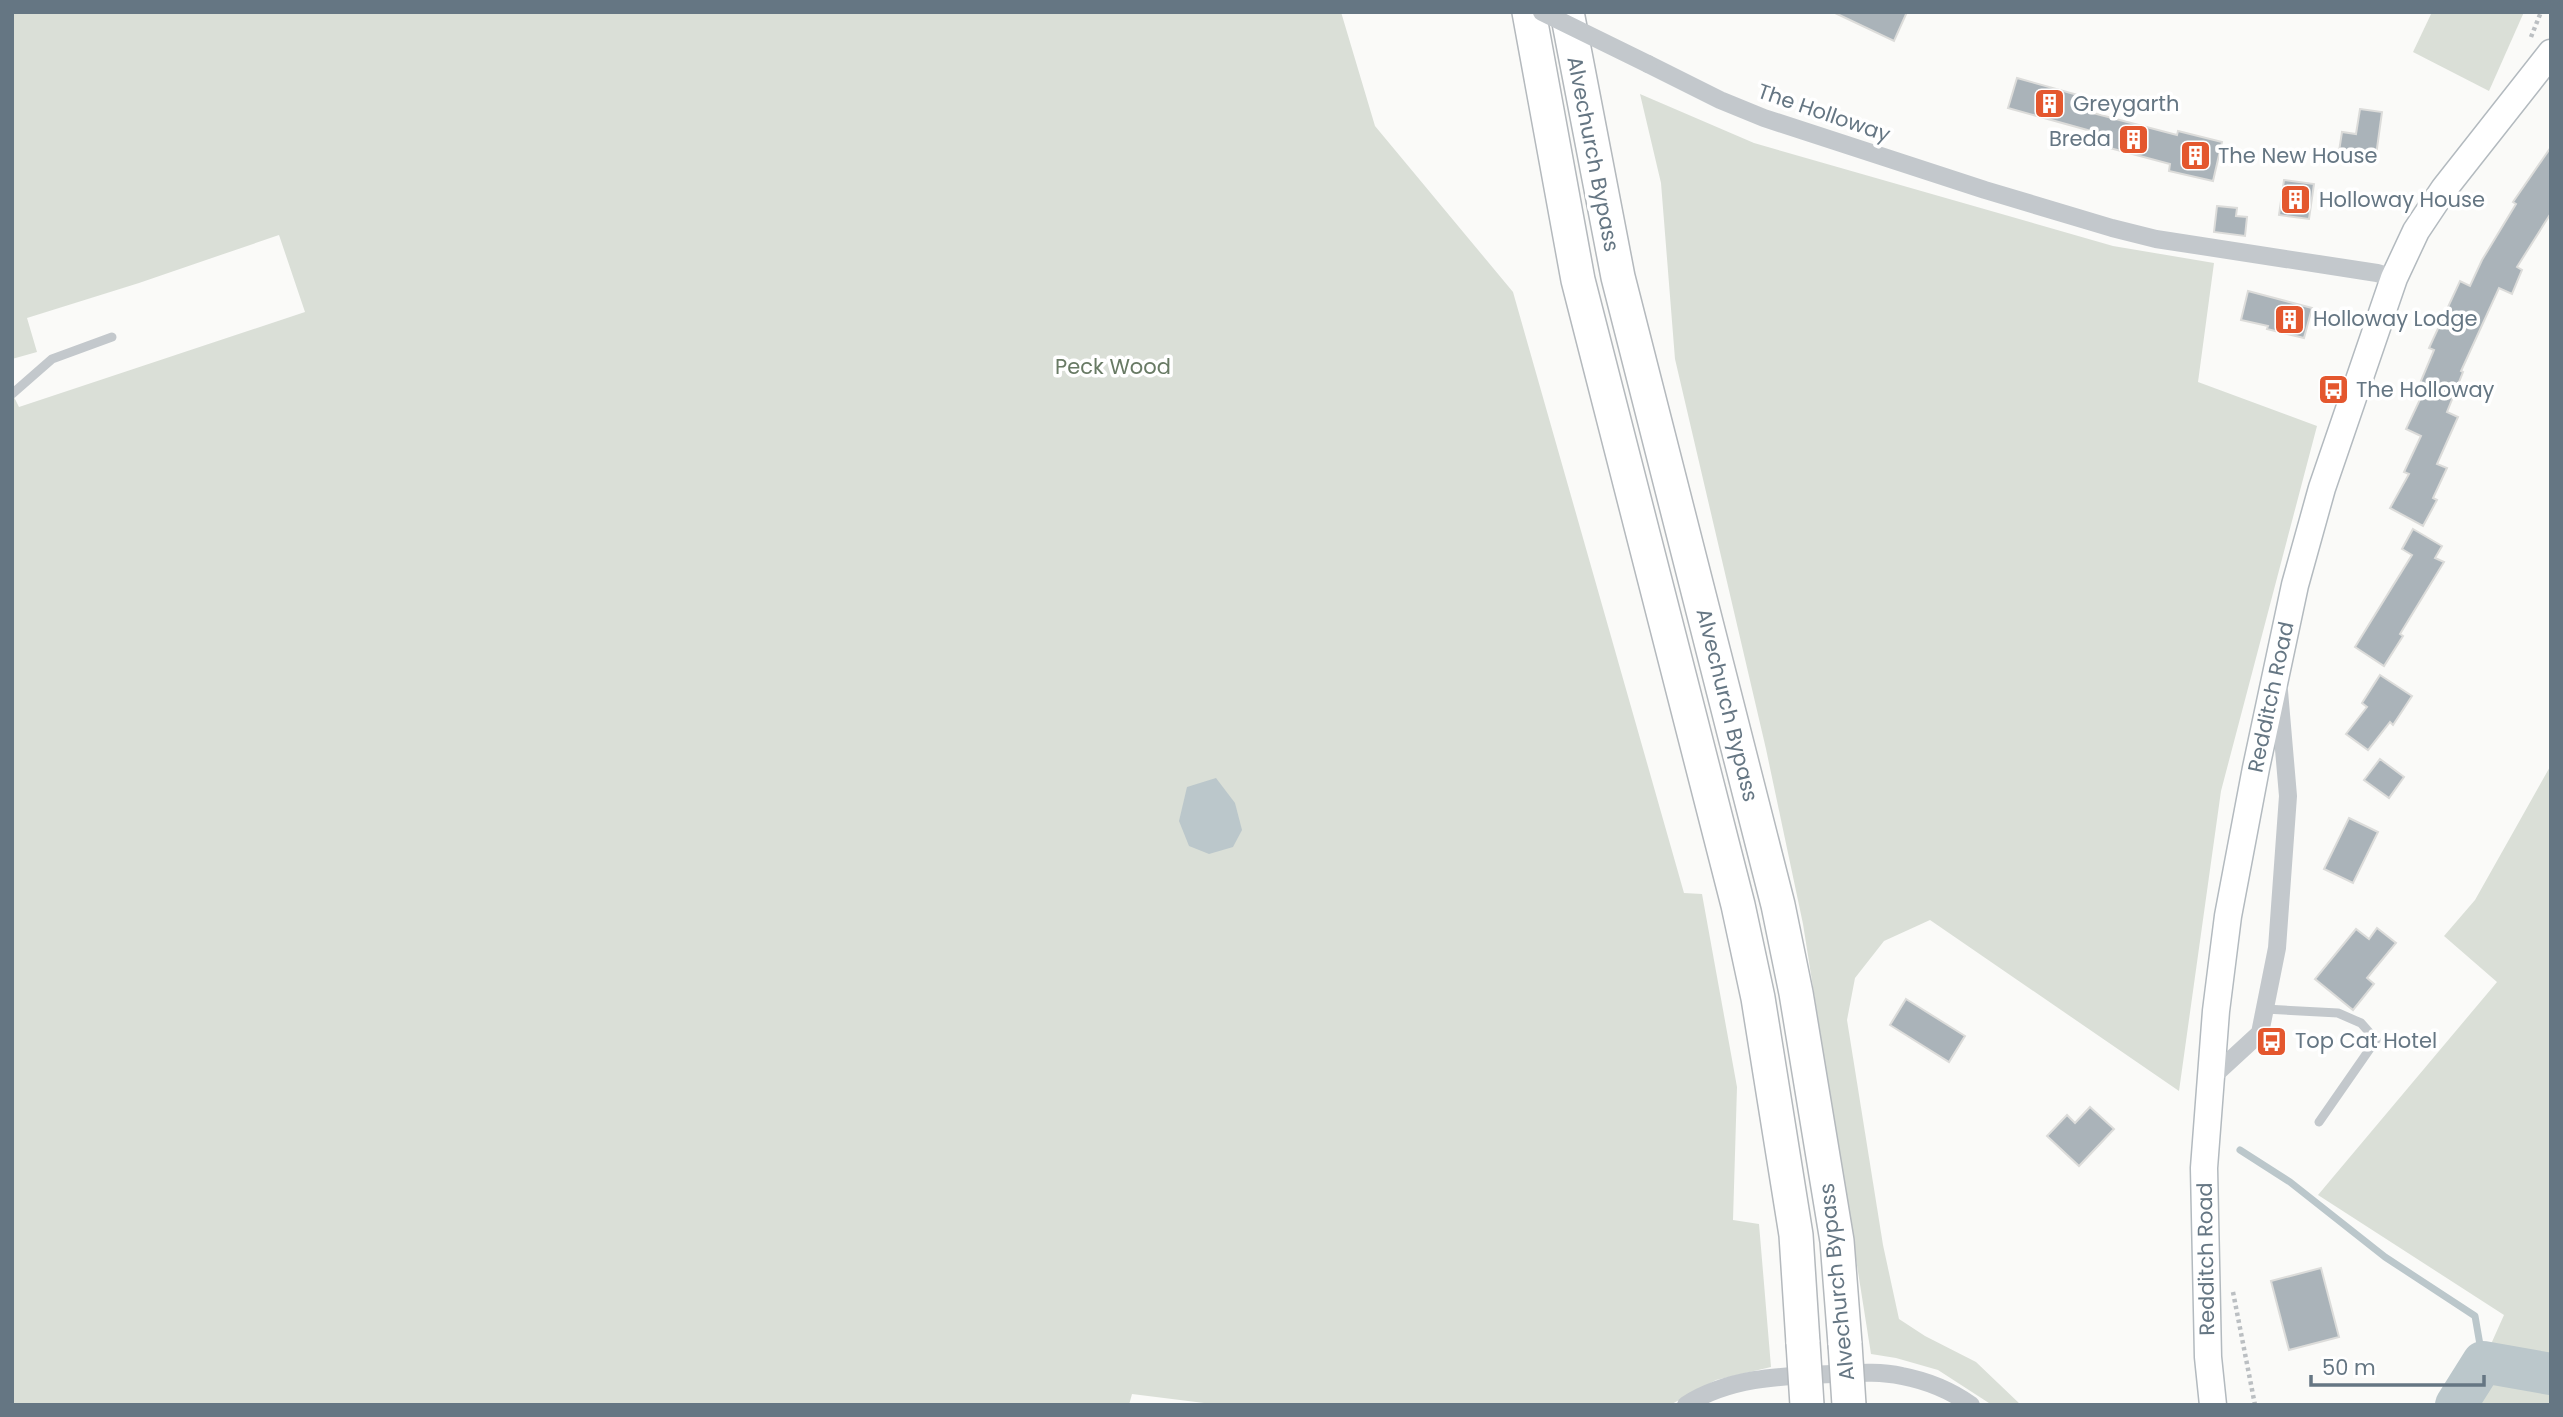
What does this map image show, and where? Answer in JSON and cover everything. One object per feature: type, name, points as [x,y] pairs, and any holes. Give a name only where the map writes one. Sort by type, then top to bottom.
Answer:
[{"type":"highway","name":"Alvechurch Bypass","points":[[1529,12],[1578,281],[1735,892],[1758,998],[1796,1236],[1807,1405]]},
{"type":"highway","name":"Alvechurch Bypass","points":[[1567,12],[1618,277],[1778,905],[1796,993],[1837,1241],[1849,1405]]},
{"type":"main road","name":"Redditch Road","points":[[2213,1405],[2208,1357],[2204,1168],[2210,1079],[2228,916],[2295,585],[2322,488],[2394,278],[2416,231],[2444,189],[2551,53]]},
{"type":"street","name":"The Holloway","points":[[1542,12],[1720,100],[1765,118],[2044,209],[2156,239],[2394,278]]},
{"type":"street","points":[[2210,1079],[2260,1033],[2277,948],[2288,796],[2277,670]]},
{"type":"street","points":[[1686,1405],[1719,1390],[1769,1376],[1880,1372],[1922,1380],[1971,1405]]},
{"type":"lane","points":[[12,394],[52,359],[112,337]]},
{"type":"lane","points":[[2265,1009],[2338,1013],[2361,1023],[2376,1040],[2319,1122]]},
{"type":"green space","name":"Peck Wood","points":[[16,12],[1341,12],[1375,126],[1513,292],[1684,893],[1702,894],[1737,1087],[1733,1220],[1759,1224],[1771,1367],[1716,1380],[1670,1405],[1220,1405],[1132,1394],[1129,1405],[12,1405],[12,393],[19,407],[305,312],[279,235],[27,318],[37,352],[12,359],[12,16]]},
{"type":"green space","points":[[2432,12],[2524,12],[2489,91],[2413,52]]},
{"type":"green space","points":[[1640,94],[1754,143],[2113,246],[2214,263],[2198,382],[2317,426],[2221,791],[2179,1091],[1930,920],[1884,941],[1855,978],[1847,1020],[1883,1245],[1899,1319],[1925,1336],[1976,1362],[2021,1405],[1992,1405],[1938,1370],[1871,1354],[1803,924],[1766,749],[1675,359],[1661,183]]},
{"type":"green space","points":[[2551,765],[2551,1405],[2456,1405],[2483,1362],[2504,1315],[2318,1195],[2497,982],[2444,936],[2475,900]]},
{"type":"shaded area","points":[[1216,778],[1235,803],[1242,830],[1233,847],[1209,854],[1189,846],[1179,821],[1187,787]]},
{"type":"building","points":[[1833,12],[1907,12],[1894,41]]},
{"type":"building","points":[[2017,78],[2092,99],[2089,112],[2177,135],[2178,131],[2222,142],[2213,181],[2169,171],[2170,164],[2106,147],[2109,136],[2008,108]]},
{"type":"building","points":[[2360,109],[2382,112],[2375,163],[2338,158],[2342,132],[2356,134]]},
{"type":"building","points":[[2551,147],[2551,213],[2517,267],[2522,270],[2512,294],[2499,288],[2461,371],[2463,372],[2447,412],[2458,417],[2437,464],[2447,468],[2433,498],[2437,500],[2423,526],[2390,508],[2409,474],[2404,472],[2421,436],[2406,429],[2424,391],[2418,388],[2434,350],[2429,348],[2460,281],[2470,286],[2482,260],[2516,204],[2513,202]]},
{"type":"building","name":"Holloway House","points":[[2284,180],[2314,184],[2309,219],[2279,215]]},
{"type":"building","points":[[2217,206],[2237,208],[2236,216],[2247,217],[2245,236],[2214,232]]},
{"type":"building","points":[[2248,291],[2312,308],[2304,338],[2241,320]]},
{"type":"building","points":[[2413,529],[2442,546],[2435,558],[2444,562],[2400,634],[2403,636],[2384,666],[2355,647],[2412,555],[2402,549]]},
{"type":"building","points":[[2380,675],[2412,696],[2393,725],[2390,722],[2368,750],[2346,734],[2367,707],[2362,703]]},
{"type":"building","points":[[2380,759],[2404,777],[2389,798],[2364,780]]},
{"type":"building","points":[[2349,818],[2378,832],[2353,883],[2324,869]]},
{"type":"building","points":[[2377,928],[2396,943],[2367,978],[2374,984],[2353,1010],[2315,979],[2356,929],[2369,939]]},
{"type":"building","points":[[1906,999],[1965,1036],[1949,1062],[1890,1025]]},
{"type":"building","points":[[2090,1107],[2114,1129],[2079,1166],[2047,1136],[2067,1115],[2075,1123]]},
{"type":"building","points":[[2321,1268],[2339,1337],[2289,1350],[2271,1281]]},
{"type":"waterway","points":[[2240,1150],[2290,1182],[2385,1257],[2475,1316],[2483,1362]]},
{"type":"waterway","points":[[2456,1405],[2483,1362],[2551,1374]]},
{"type":"place","name":"Greygarth","points":[[2050,104]]},
{"type":"place","name":"Breda","points":[[2134,139]]},
{"type":"place","name":"The New House","points":[[2195,156]]},
{"type":"place","name":"Holloway House","points":[[2296,200]]},
{"type":"place","name":"Holloway Lodge","points":[[2290,319]]},
{"type":"place","name":"The Holloway","points":[[2333,390]]},
{"type":"place","name":"Top Cat Hotel","points":[[2272,1041]]}]
